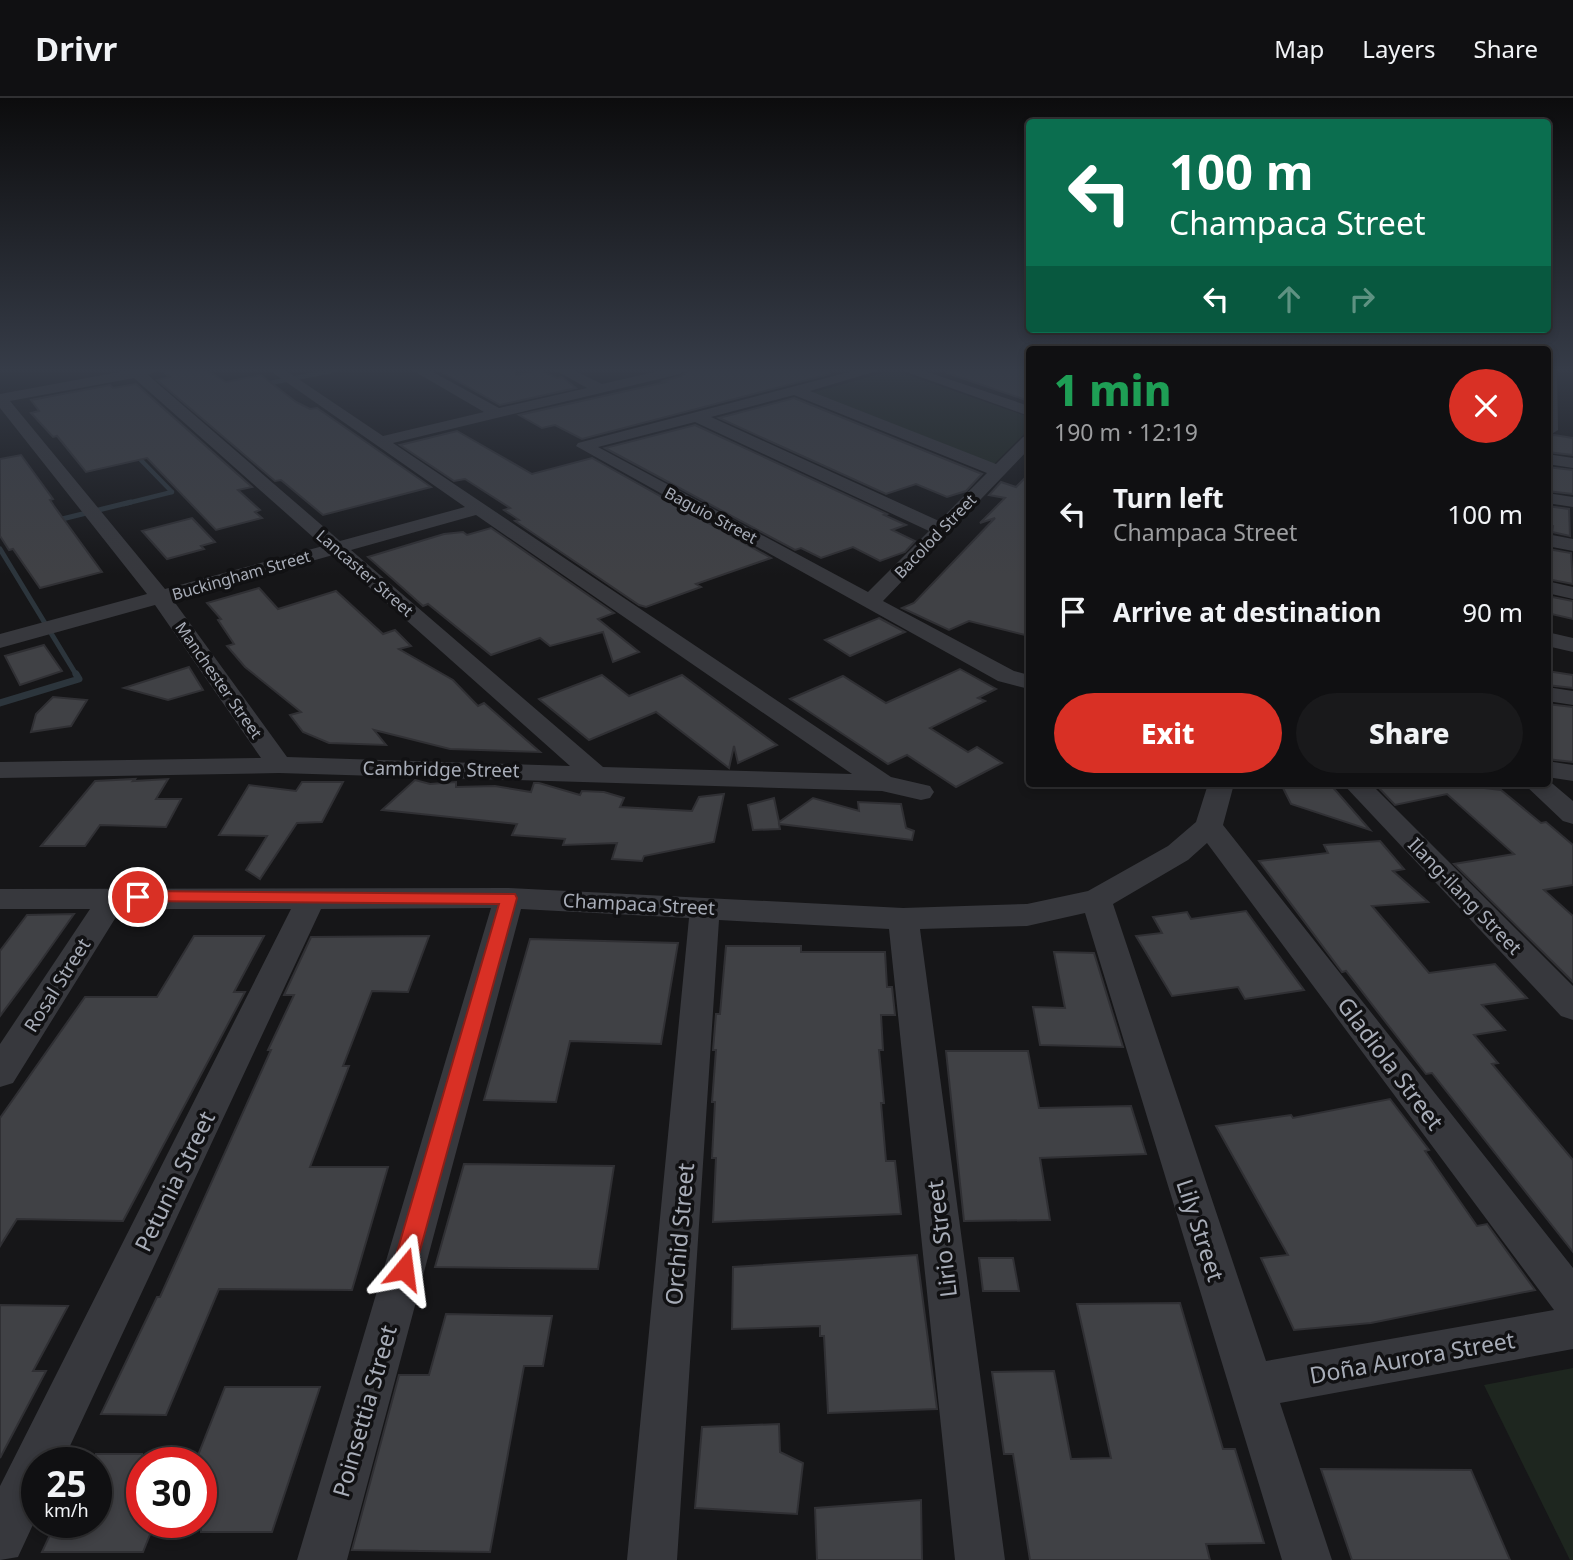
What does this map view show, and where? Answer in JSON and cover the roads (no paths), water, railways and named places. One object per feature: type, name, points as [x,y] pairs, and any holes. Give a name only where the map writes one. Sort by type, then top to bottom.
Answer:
[{"type":"street","name":"Manchester Street","points":[[32,438],[160,597],[279,765]]},
{"type":"street","name":"Lancaster Street","points":[[217,438],[336,548],[593,772]]},
{"type":"street","name":"Cambridge Street","points":[[376,438],[882,783]]},
{"type":"street","points":[[380,441],[392,438]]},
{"type":"street","name":"Baguio Street","points":[[613,438],[584,446],[1006,676],[1026,681]]},
{"type":"street","points":[[743,438],[941,529]]},
{"type":"street","points":[[916,438],[999,471]]},
{"type":"street","name":"Bacolod Street","points":[[871,601],[1026,443]]},
{"type":"street","points":[[1551,460],[1573,463]]},
{"type":"street","points":[[1551,499],[1573,502]]},
{"type":"street","name":"Buckingham Street","points":[[0,641],[481,508]]},
{"type":"street","points":[[1551,541],[1573,545]]},
{"type":"street","points":[[1551,588],[1573,593]]},
{"type":"street","points":[[1551,640],[1573,645]]},
{"type":"street","points":[[1551,695],[1573,698]]},
{"type":"street","name":"Cambridge Street","points":[[0,770],[279,765],[593,772],[882,783],[921,792]]},
{"type":"street","points":[[1551,770],[1573,773]]},
{"type":"street","points":[[1209,826],[1220,787]]},
{"type":"street","name":"Ilang-ilang Street","points":[[1359,787],[1573,1007]]},
{"type":"street","points":[[1540,787],[1573,815]]},
{"type":"street","name":"Champaca Street","points":[[0,899],[509,898],[903,919],[1027,915],[1096,900],[1178,853],[1209,826]]},
{"type":"street","name":"Gladiola Street","points":[[1209,826],[1573,1301]]},
{"type":"street","name":"Rosal Street","points":[[6,1057],[113,897]]},
{"type":"street","name":"Petunia Street","points":[[45,1447],[311,898]]},
{"type":"street","name":"Poinsettia Street","points":[[322,1560],[509,898]]},
{"type":"street","name":"Lily Street","points":[[1096,900],[1307,1560]]},
{"type":"street","name":"Orchid Street","points":[[652,1560],[705,908]]},
{"type":"street","name":"Lirio Street","points":[[903,919],[979,1560]]},
{"type":"street","name":"Doña Aurora Street","points":[[1251,1386],[1573,1328]]},
{"type":"street","name":"Petunia Street","points":[[0,1539],[21,1496]]},
{"type":"waterway","points":[[124,504],[172,492],[136,455]]},
{"type":"waterway","points":[[54,521],[131,502]]},
{"type":"waterway","points":[[0,549],[77,676]]},
{"type":"waterway","points":[[0,703],[79,679],[76,674]]}]
